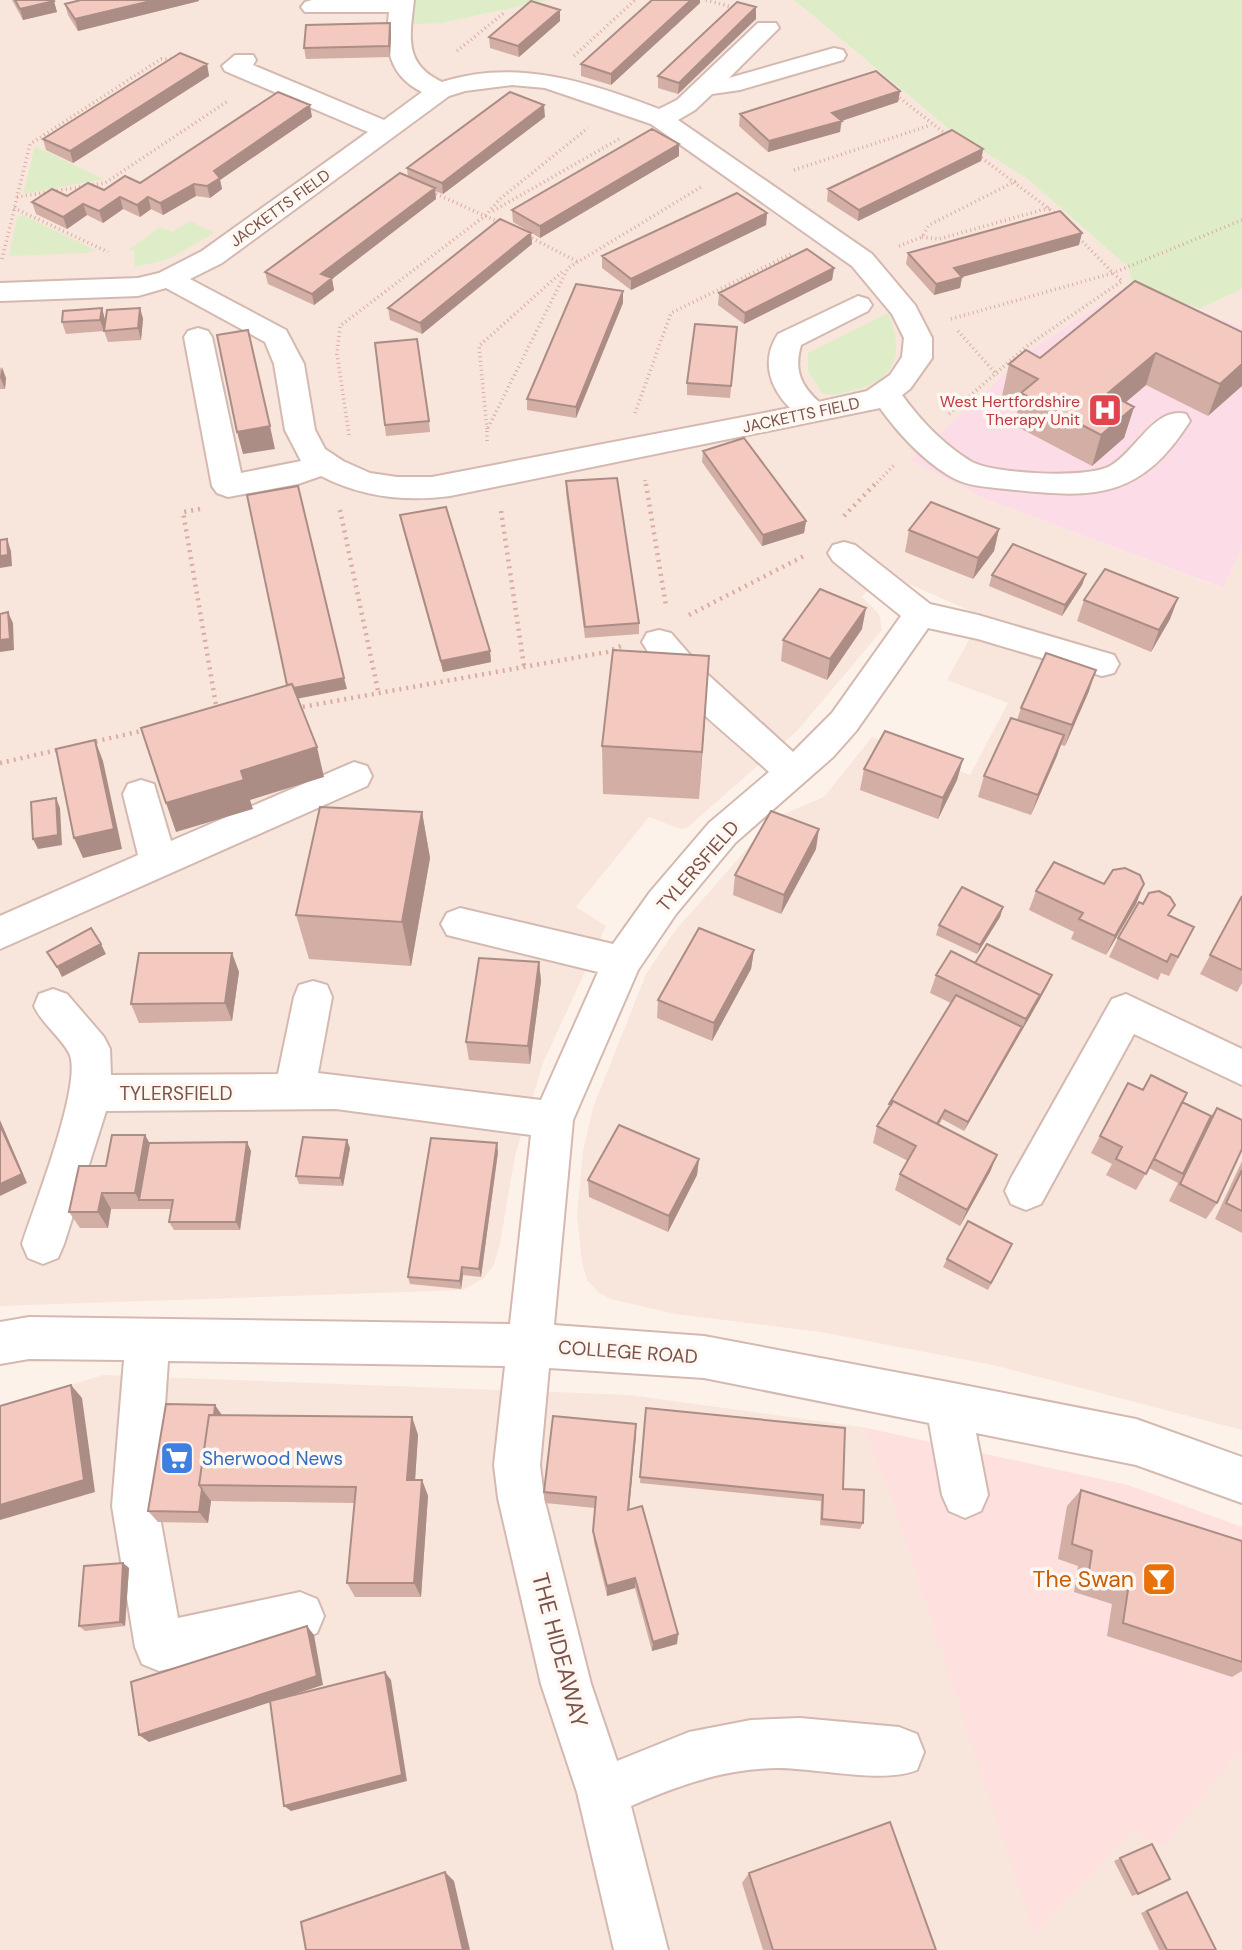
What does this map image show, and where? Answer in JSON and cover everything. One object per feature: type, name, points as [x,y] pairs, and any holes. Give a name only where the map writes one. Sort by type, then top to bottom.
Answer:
[{"type":"street","points":[[313,7],[402,3],[399,56],[411,76],[440,91]]},
{"type":"street","points":[[658,118],[686,105],[767,28]]},
{"type":"street","points":[[705,87],[731,85],[834,55]]},
{"type":"street","points":[[244,60],[234,66],[388,131]]},
{"type":"street","name":"JACKETTS FIELD","points":[[0,292],[138,287],[169,279],[212,257],[440,91],[481,80],[547,81],[658,118],[862,260],[905,311],[918,338],[917,358],[900,382],[877,399],[636,450],[496,476],[398,489],[365,483],[328,465],[313,454],[302,436],[292,376],[282,343],[276,336],[169,279]]},
{"type":"street","points":[[813,413],[789,392],[780,361],[788,340],[858,305]]},
{"type":"street","points":[[198,337],[228,486],[298,474],[328,465]]},
{"type":"street","points":[[886,393],[894,409],[949,463],[969,473],[1070,486],[1094,484],[1131,467],[1175,421]]},
{"type":"street","points":[[840,539],[920,614],[978,627],[1102,664]]},
{"type":"street","name":"TYLERSFIELD","points":[[530,1345],[553,1120],[622,962],[663,903],[722,833],[821,748],[844,722],[920,614]]},
{"type":"street","points":[[660,628],[693,681],[793,773]]},
{"type":"street","points":[[0,933],[354,776]]},
{"type":"street","points":[[141,794],[159,864]]},
{"type":"street","points":[[460,924],[622,962]]},
{"type":"street","points":[[294,1092],[313,997]]},
{"type":"street","points":[[43,1244],[91,1093],[90,1049],[53,1006]]},
{"type":"street","points":[[1026,1191],[1126,1011],[1242,1068]]},
{"type":"street","name":"TYLERSFIELD","points":[[91,1093],[336,1091],[553,1120]]},
{"type":"street","name":"COLLEGE ROAD","points":[[0,1343],[29,1338],[530,1345],[705,1357],[1136,1442],[1242,1480]]},
{"type":"street","points":[[148,1339],[135,1506],[159,1647],[300,1616]]},
{"type":"street","name":"THE HIDEAWAY","points":[[530,1345],[520,1415],[517,1465],[522,1499],[566,1684],[602,1792],[641,1950]]},
{"type":"street","points":[[948,1404],[965,1494]]},
{"type":"street","points":[[602,1792],[701,1753],[763,1743],[812,1743],[899,1752]]},
{"type":"path","points":[[547,81],[635,0]]},
{"type":"path","points":[[411,76],[434,70],[505,12]]},
{"type":"path","points":[[0,265],[30,144],[161,60],[187,59]]},
{"type":"path","points":[[17,197],[105,183],[262,78]]},
{"type":"path","points":[[891,90],[931,125],[953,139]]},
{"type":"path","points":[[486,215],[501,198],[615,102]]},
{"type":"path","points":[[350,442],[337,354],[340,326],[486,215],[658,118]]},
{"type":"path","points":[[759,188],[785,173],[931,125]]},
{"type":"path","points":[[974,153],[1016,181],[1059,217]]},
{"type":"path","points":[[487,441],[479,346],[568,268],[731,169]]},
{"type":"path","points":[[922,237],[929,225],[1016,181]]},
{"type":"path","points":[[425,189],[509,227]]},
{"type":"path","points":[[14,208],[113,254]]},
{"type":"path","points":[[862,260],[922,237],[939,239],[1050,208]]},
{"type":"path","points":[[997,375],[947,320],[1113,273],[1242,220]]},
{"type":"path","points":[[520,232],[578,262]]},
{"type":"path","points":[[632,422],[671,313],[828,236]]},
{"type":"path","points":[[840,539],[922,436],[997,375],[1027,346],[1122,281],[1077,236]]},
{"type":"path","points":[[487,430],[568,268]]},
{"type":"path","points":[[636,450],[646,483],[660,628]]},
{"type":"path","points":[[328,465],[378,691]]},
{"type":"path","points":[[496,476],[524,666]]},
{"type":"path","points":[[211,507],[183,512],[219,721]]},
{"type":"path","points":[[286,710],[378,691],[607,652],[809,553]]},
{"type":"path","points":[[0,764],[111,736],[148,730]]},
{"type":"shaded area","points":[[0,0],[412,0],[442,23],[550,0],[794,0],[950,130],[1029,180],[1129,268],[1132,283],[1031,350],[912,460],[983,498],[1222,588],[1242,546],[1242,1430],[993,1365],[821,1332],[675,1314],[611,1299],[599,1293],[587,1280],[582,1262],[577,1216],[583,1151],[593,1108],[646,974],[674,932],[774,818],[824,797],[872,737],[970,775],[1008,703],[947,680],[982,616],[884,573],[862,597],[879,614],[882,630],[798,730],[687,828],[680,829],[649,817],[576,907],[606,926],[543,1063],[515,1156],[494,1265],[484,1278],[463,1290],[0,1306]]},
{"type":"shaded area","name":"West Hertfordshire Therapy Unit","points":[[1132,283],[1242,327],[1242,546],[1223,588],[983,498],[911,460],[1031,350]]},
{"type":"shaded area","points":[[1242,289],[1242,327],[1199,309]]},
{"type":"shaded area","points":[[103,1375],[630,1395],[862,1427],[890,1496],[1036,1933],[1133,1832],[1163,1848],[1242,1747],[1242,1950],[0,1950],[0,1407]]},
{"type":"shaded area","points":[[862,1427],[1128,1485],[1242,1527],[1242,1747],[1163,1848],[1133,1832],[1035,1934],[890,1496]]},
{"type":"green space","points":[[412,0],[550,0],[442,23],[410,24]]},
{"type":"green space","points":[[794,0],[1242,0],[1242,289],[1199,309],[1132,283],[1129,268],[1029,180],[950,130]]},
{"type":"green space","points":[[35,146],[103,179],[23,194]]},
{"type":"green space","points":[[23,215],[95,250],[86,253],[9,256],[17,217]]},
{"type":"green space","points":[[190,221],[214,233],[169,259],[135,267],[134,250],[128,250],[160,227],[172,232]]},
{"type":"green space","points":[[888,313],[896,340],[894,362],[889,371],[881,379],[855,390],[834,395],[822,393],[808,371],[808,353]]},
{"type":"building","points":[[15,0],[53,0],[54,1],[20,9]]},
{"type":"building","points":[[81,0],[155,0],[75,19],[65,4]]},
{"type":"building","points":[[652,0],[691,0],[611,74],[581,64]]},
{"type":"building","points":[[531,1],[560,10],[518,46],[489,37]]},
{"type":"building","points":[[737,2],[756,7],[679,83],[658,76]]},
{"type":"building","points":[[390,23],[389,46],[304,48],[306,25]]},
{"type":"building","points":[[180,53],[207,64],[70,151],[43,139]]},
{"type":"building","points":[[876,71],[900,91],[832,113],[842,121],[769,141],[740,114]]},
{"type":"building","points":[[278,92],[310,105],[214,171],[220,178],[207,186],[194,184],[160,203],[148,197],[137,205],[120,197],[99,211],[83,204],[63,217],[32,202],[52,189],[67,196],[88,183],[104,190],[125,176],[140,183]]},
{"type":"building","points":[[510,92],[544,105],[442,183],[407,168]]},
{"type":"building","points":[[652,129],[679,144],[540,226],[512,210]]},
{"type":"building","points":[[952,130],[983,149],[859,210],[828,189]]},
{"type":"building","points":[[400,173],[435,188],[321,274],[332,278],[312,294],[265,272]]},
{"type":"building","points":[[737,193],[767,213],[631,279],[602,256]]},
{"type":"building","points":[[1060,211],[1082,233],[954,268],[962,277],[936,284],[908,253]]},
{"type":"building","points":[[500,219],[531,233],[420,323],[388,308]]},
{"type":"building","points":[[807,249],[834,268],[745,313],[719,293]]},
{"type":"building","points":[[1135,281],[1242,332],[1242,364],[1220,384],[1156,353],[1108,393],[1134,407],[1101,435],[1021,393],[1038,379],[1009,364],[1026,350],[1040,358]]},
{"type":"building","points":[[576,284],[623,291],[576,407],[527,399]]},
{"type":"building","points":[[102,308],[100,320],[62,322],[63,311]]},
{"type":"building","points":[[140,308],[138,328],[104,331],[107,310]]},
{"type":"building","points":[[695,324],[737,327],[731,386],[687,383]]},
{"type":"building","points":[[248,330],[270,426],[237,432],[217,335]]},
{"type":"building","points":[[417,339],[429,421],[385,425],[375,343]]},
{"type":"building","points":[[744,438],[806,521],[763,535],[703,451]]},
{"type":"building","points":[[617,478],[639,623],[585,627],[566,481]]},
{"type":"building","points":[[298,486],[344,678],[294,688],[292,684],[287,685],[247,495]]},
{"type":"building","points":[[931,502],[999,529],[978,558],[909,530]]},
{"type":"building","points":[[446,507],[490,651],[441,661],[400,515]]},
{"type":"building","points":[[7,539],[8,555],[0,556],[0,540]]},
{"type":"building","points":[[1013,544],[1086,574],[1065,605],[992,575]]},
{"type":"building","points":[[1105,569],[1178,598],[1159,630],[1084,600]]},
{"type":"building","points":[[820,589],[866,608],[830,659],[783,640]]},
{"type":"building","points":[[8,612],[10,639],[0,640],[0,614]]},
{"type":"building","points":[[613,650],[709,656],[702,752],[602,746]]},
{"type":"building","points":[[1046,653],[1096,670],[1072,725],[1021,708]]},
{"type":"building","points":[[292,684],[317,747],[241,771],[244,780],[166,803],[141,728]]},
{"type":"building","points":[[1011,718],[1064,735],[1038,795],[984,776]]},
{"type":"building","points":[[885,731],[963,759],[943,798],[864,769]]},
{"type":"building","points":[[95,740],[114,829],[74,838],[56,749]]},
{"type":"building","points":[[56,798],[58,835],[33,839],[31,802]]},
{"type":"building","points":[[320,807],[422,812],[402,922],[296,915]]},
{"type":"building","points":[[771,811],[819,829],[784,895],[735,875]]},
{"type":"building","points":[[1054,862],[1104,884],[1113,870],[1125,868],[1140,875],[1144,884],[1115,936],[1079,919],[1083,913],[1036,891]]},
{"type":"building","points":[[962,887],[1003,907],[980,945],[939,925]]},
{"type":"building","points":[[1159,891],[1170,897],[1175,905],[1168,915],[1194,927],[1178,957],[1171,954],[1167,962],[1118,938],[1139,902],[1143,904],[1149,893]]},
{"type":"building","points":[[1242,896],[1242,970],[1210,955]]},
{"type":"building","points":[[91,928],[101,944],[57,967],[47,952]]},
{"type":"building","points":[[699,928],[754,950],[714,1023],[658,1000]]},
{"type":"building","points":[[987,944],[1052,975],[1036,1004],[1040,995],[975,963]]},
{"type":"building","points":[[951,951],[1040,995],[1026,1019],[936,975]]},
{"type":"building","points":[[139,953],[232,953],[225,1003],[131,1004]]},
{"type":"building","points":[[479,958],[539,962],[528,1046],[466,1042]]},
{"type":"building","points":[[956,995],[1022,1027],[968,1122],[945,1110],[937,1124],[893,1101],[889,1104]]},
{"type":"building","points":[[1151,1075],[1187,1093],[1146,1174],[1116,1159],[1122,1147],[1100,1136],[1128,1083],[1143,1090]]},
{"type":"building","points":[[893,1101],[997,1155],[967,1210],[900,1174],[916,1146],[877,1126]]},
{"type":"building","points":[[1182,1102],[1211,1116],[1183,1174],[1154,1159]]},
{"type":"building","points":[[1217,1108],[1242,1120],[1242,1149],[1217,1203],[1180,1184]]},
{"type":"building","points":[[0,1125],[22,1174],[0,1184]]},
{"type":"building","points":[[619,1125],[699,1159],[669,1216],[588,1180]]},
{"type":"building","points":[[112,1135],[145,1135],[135,1193],[102,1193],[98,1212],[69,1212],[79,1166],[106,1166]]},
{"type":"building","points":[[303,1137],[347,1140],[340,1178],[296,1176]]},
{"type":"building","points":[[431,1138],[497,1143],[479,1269],[462,1267],[460,1281],[408,1277]]},
{"type":"building","points":[[247,1142],[236,1222],[169,1222],[173,1200],[139,1200],[149,1143]]},
{"type":"building","points":[[1242,1170],[1242,1211],[1226,1203]]},
{"type":"building","points":[[968,1221],[1012,1244],[991,1283],[947,1259]]},
{"type":"building","points":[[71,1385],[84,1480],[0,1505],[0,1406]]},
{"type":"building","points":[[166,1404],[215,1405],[214,1415],[209,1415],[199,1485],[202,1489],[199,1512],[148,1511]]},
{"type":"building","points":[[646,1408],[845,1428],[843,1489],[864,1490],[863,1523],[822,1519],[823,1495],[640,1477]]},
{"type":"building","points":[[209,1415],[412,1417],[407,1480],[422,1480],[414,1583],[347,1583],[356,1487],[199,1485]]},
{"type":"building","points":[[553,1416],[636,1424],[628,1510],[642,1506],[678,1634],[653,1642],[635,1578],[607,1586],[593,1531],[596,1497],[544,1492]]},
{"type":"building","name":"The Swan","points":[[1081,1490],[1242,1541],[1242,1662],[1123,1623],[1128,1590],[1088,1578],[1092,1551],[1072,1544]]},
{"type":"building","points":[[123,1563],[120,1622],[79,1626],[84,1566]]},
{"type":"building","points":[[307,1626],[317,1676],[139,1735],[131,1682]]},
{"type":"building","points":[[385,1672],[402,1775],[284,1806],[270,1701]]},
{"type":"building","points":[[890,1822],[936,1950],[773,1950],[749,1873]]},
{"type":"building","points":[[1152,1844],[1170,1879],[1138,1894],[1120,1858]]},
{"type":"building","points":[[445,1872],[463,1950],[306,1950],[301,1922]]},
{"type":"building","points":[[1187,1892],[1216,1950],[1167,1950],[1147,1911]]},
{"type":"place","name":"West Hertfordshire Therapy Unit","points":[[1105,410]]},
{"type":"place","name":"Sherwood News","points":[[177,1458]]},
{"type":"place","name":"The Swan","points":[[1159,1579]]}]
